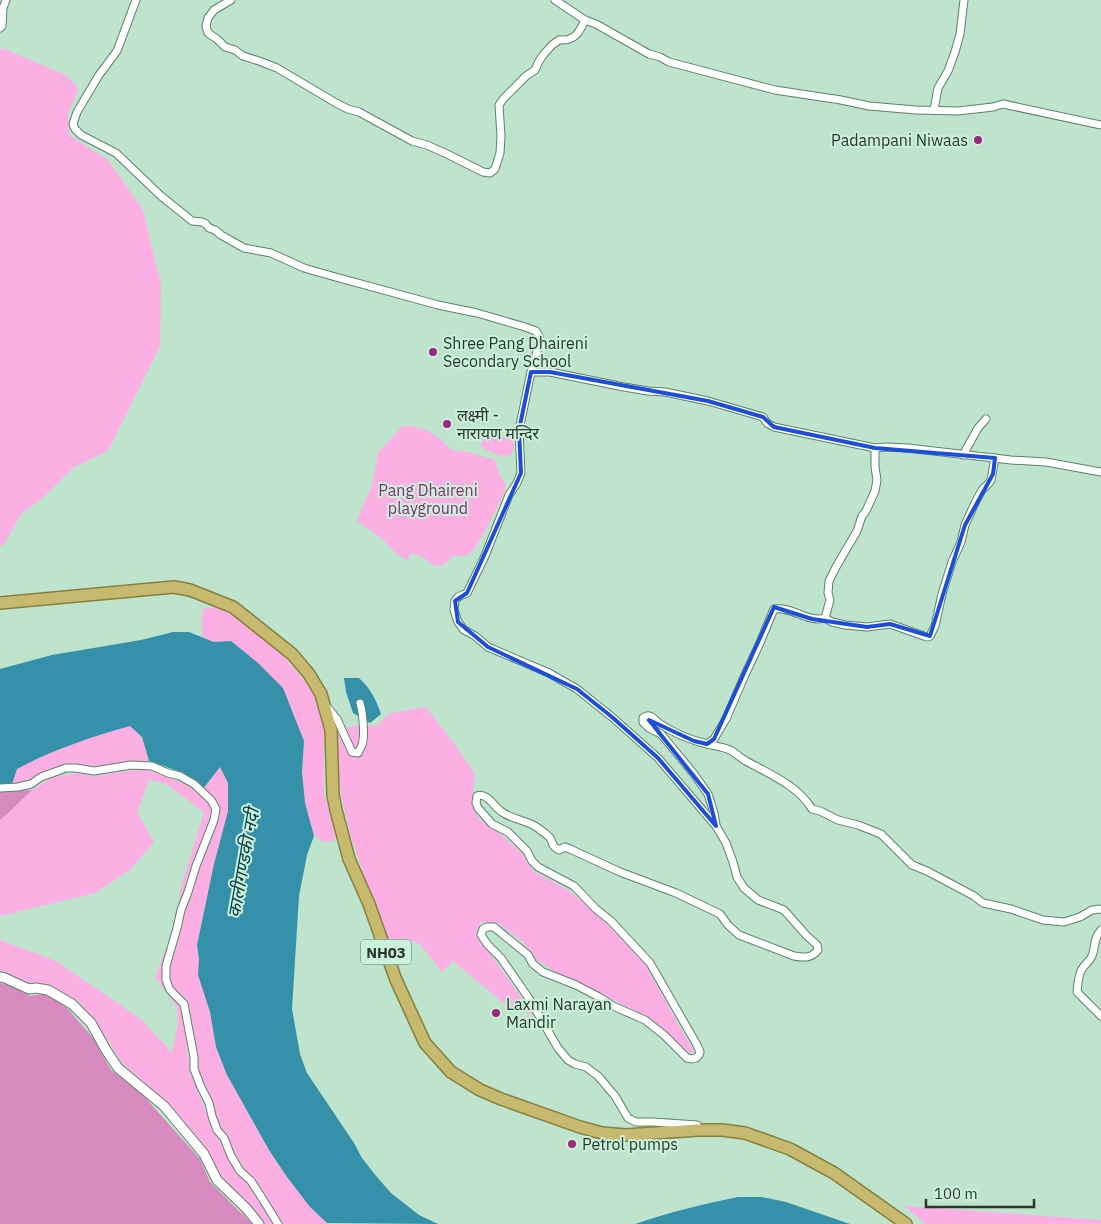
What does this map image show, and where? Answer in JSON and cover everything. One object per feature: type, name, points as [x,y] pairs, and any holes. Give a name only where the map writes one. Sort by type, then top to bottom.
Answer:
[{"type":"highway","name":"NH03","points":[[0,603],[174,587],[190,590],[233,607],[292,654],[309,674],[321,694],[331,730],[333,795],[349,859],[369,904],[396,980],[425,1043],[451,1072],[480,1090],[500,1099],[602,1133],[626,1134],[697,1130],[722,1130],[745,1133],[790,1149],[834,1173],[906,1224]]},
{"type":"street","points":[[0,28],[2,26],[3,8],[6,0]]},
{"type":"street","points":[[136,0],[117,51],[99,75],[77,112],[73,124],[81,135],[116,154],[161,196],[192,221],[206,224],[221,236],[244,248],[270,253],[304,268],[332,276],[533,329],[538,334],[540,341],[531,372],[519,430],[521,473],[517,484],[509,495],[486,556],[467,593],[455,600],[454,610],[458,622],[464,630],[488,647],[549,674],[577,689],[658,758],[716,826],[726,842],[737,877],[744,888],[758,900],[784,910],[802,931],[817,944],[818,950],[815,954],[804,958],[794,956],[739,934],[720,914],[670,890],[620,872],[565,847],[559,850],[552,846],[548,837],[535,826],[502,813],[483,795],[480,795],[477,796],[476,800],[478,808],[492,824],[508,832],[527,851],[532,861],[538,867],[574,886],[596,909],[611,921],[650,963],[694,1038],[700,1052],[699,1055],[696,1058],[687,1058],[664,1035],[645,1020],[613,1006],[576,985],[543,972],[533,964],[528,955],[494,927],[483,929],[482,936],[501,958],[530,1000],[563,1054],[575,1064],[582,1064],[598,1076],[616,1096],[628,1118],[636,1122],[697,1125],[697,1130]]},
{"type":"street","points":[[231,0],[214,10],[208,18],[206,26],[208,33],[225,47],[235,50],[243,56],[259,60],[277,68],[336,104],[358,112],[412,141],[427,145],[482,172],[490,173],[494,169],[500,153],[499,105],[526,76],[535,70],[539,61],[552,45],[559,40],[572,38],[585,20]]},
{"type":"street","points":[[556,0],[585,20],[596,24],[649,54],[660,56],[669,62],[775,90],[899,109],[965,110],[1003,104],[1101,125]]},
{"type":"street","points":[[934,110],[938,88],[948,71],[960,34],[964,0]]},
{"type":"street","points":[[531,372],[550,372],[708,401],[763,417],[766,423],[774,427],[875,448],[908,448],[1046,462],[1101,472]]},
{"type":"street","points":[[963,455],[978,428],[986,419]]},
{"type":"street","points":[[825,618],[830,600],[828,593],[829,581],[857,531],[878,480],[875,467],[875,448]]},
{"type":"street","points":[[707,744],[714,739],[726,719],[760,645],[774,609],[786,609],[812,619],[825,618],[845,625],[867,627],[890,624],[928,637],[930,636],[935,626],[942,594],[952,562],[961,542],[965,525],[982,490],[991,480],[995,458]]},
{"type":"street","points":[[321,694],[330,711],[337,719],[352,752],[358,753],[362,746],[363,728],[360,704]]},
{"type":"street","points":[[716,826],[708,794],[661,734],[642,722],[643,718],[651,716],[658,723],[694,741],[732,751],[743,760],[782,780],[801,794],[812,809],[820,810],[838,820],[858,825],[880,834],[912,864],[983,903],[1021,912],[1044,920],[1064,922],[1080,917],[1092,910],[1101,909]]},
{"type":"street","points":[[0,788],[31,784],[41,777],[66,768],[94,771],[131,765],[152,766],[187,779],[211,800],[216,809],[214,820],[181,910],[166,966],[166,980],[170,990],[184,1004],[194,1057],[194,1069],[209,1103],[217,1130],[224,1138],[231,1156],[240,1170],[262,1198],[278,1224]]},
{"type":"street","points":[[1101,930],[1094,942],[1090,959],[1079,975],[1077,992],[1101,1016]]},
{"type":"street","points":[[0,977],[29,990],[36,988],[48,990],[72,1004],[91,1023],[118,1068],[164,1106],[204,1154],[218,1180],[246,1208],[258,1224]]},
{"type":"highlighted area","points":[[531,372],[550,372],[708,401],[763,417],[774,427],[875,448],[995,458],[993,474],[965,525],[930,636],[890,624],[867,627],[812,619],[774,607],[714,739],[707,744],[694,741],[649,720],[708,794],[716,826],[658,758],[577,689],[488,647],[458,622],[455,601],[467,593],[521,473],[519,430]]},
{"type":"green space","points":[[2,48],[66,75],[79,89],[68,113],[69,135],[108,160],[143,210],[161,284],[160,346],[108,451],[74,467],[46,495],[21,514],[3,546],[0,545],[0,51]]},
{"type":"green space","name":"Pang Dhaireni playground","points":[[402,426],[426,430],[455,451],[468,452],[495,460],[499,473],[506,484],[504,493],[473,551],[466,556],[453,556],[445,564],[437,566],[434,566],[423,557],[411,553],[407,560],[357,521],[372,486],[378,452]]},
{"type":"green space","points":[[484,432],[512,439],[514,447],[511,455],[499,455],[481,447]]},
{"type":"green space","points":[[222,606],[276,647],[313,691],[324,722],[324,793],[336,833],[334,841],[324,842],[314,836],[305,803],[302,772],[304,741],[283,688],[202,636],[202,609]]},
{"type":"green space","points":[[426,707],[475,774],[472,806],[479,819],[521,852],[533,871],[565,888],[582,901],[644,962],[694,1052],[691,1054],[645,1016],[555,972],[536,959],[524,943],[498,923],[481,922],[476,934],[534,1015],[507,1006],[453,961],[442,972],[420,944],[413,941],[392,960],[350,834],[341,795],[338,764],[338,730],[357,725],[376,726],[390,713]]},
{"type":"green space","points":[[130,725],[142,737],[149,761],[116,764],[94,769],[68,765],[48,770],[27,782],[12,784],[16,769],[72,744]]},
{"type":"green space","points":[[220,766],[228,783],[228,811],[214,864],[197,945],[199,975],[210,1012],[216,1047],[227,1075],[269,1150],[287,1177],[310,1207],[328,1224],[252,1224],[241,1213],[249,1208],[221,1179],[209,1153],[168,1103],[122,1063],[95,1020],[78,1001],[48,984],[27,983],[0,973],[0,940],[56,961],[142,1020],[172,1053],[178,1024],[177,1007],[155,977],[176,928],[181,888],[204,812],[166,784],[149,779],[137,813],[154,842],[130,870],[95,893],[0,916],[0,820],[32,790],[53,777],[78,773],[95,776],[145,769],[186,784],[207,801],[212,812],[190,869],[176,929],[165,966],[164,981],[173,998],[182,1006],[190,1071],[209,1119],[228,1158],[259,1202],[266,1199],[244,1169],[217,1121],[206,1087],[198,1072],[189,1007],[184,998],[170,985],[169,968],[177,945],[178,934],[195,877],[219,810],[217,803],[203,789]]},
{"type":"green space","points":[[904,1206],[1101,1220],[1101,1224],[926,1224]]},
{"type":"shaded area","points":[[32,790],[6,815],[0,820],[0,791]]},
{"type":"shaded area","points":[[0,983],[14,987],[30,996],[42,994],[55,999],[67,1008],[93,1038],[111,1070],[139,1091],[200,1159],[210,1182],[252,1224],[0,1224]]},
{"type":"water","name":"कालीगण्डकी नदी","points":[[173,632],[189,632],[214,642],[231,641],[258,663],[283,688],[304,741],[302,772],[305,803],[314,836],[307,855],[299,896],[292,1009],[300,1054],[307,1073],[362,1158],[377,1177],[391,1193],[419,1215],[438,1224],[327,1223],[310,1207],[287,1177],[269,1150],[227,1075],[216,1047],[210,1012],[198,975],[199,959],[197,945],[214,864],[228,811],[228,783],[220,767],[203,789],[184,773],[149,761],[142,737],[130,726],[86,739],[44,756],[17,769],[12,784],[0,784],[0,669],[52,655],[141,640]]},
{"type":"water","points":[[344,678],[359,678],[373,695],[381,714],[370,723],[353,713],[346,692]]},
{"type":"water","points":[[738,1197],[762,1197],[786,1202],[850,1224],[635,1224],[686,1209]]},
{"type":"place","name":"Padampani Niwaas","points":[[978,140]]},
{"type":"place","name":"Shree Pang Dhaireni Secondary School","points":[[433,352]]},
{"type":"place","name":"लक्ष्मी - नारायण मन्दिर","points":[[447,424]]},
{"type":"place","name":"Laxmi Narayan Mandir","points":[[496,1013]]},
{"type":"place","name":"Petrol pumps","points":[[572,1144]]}]
